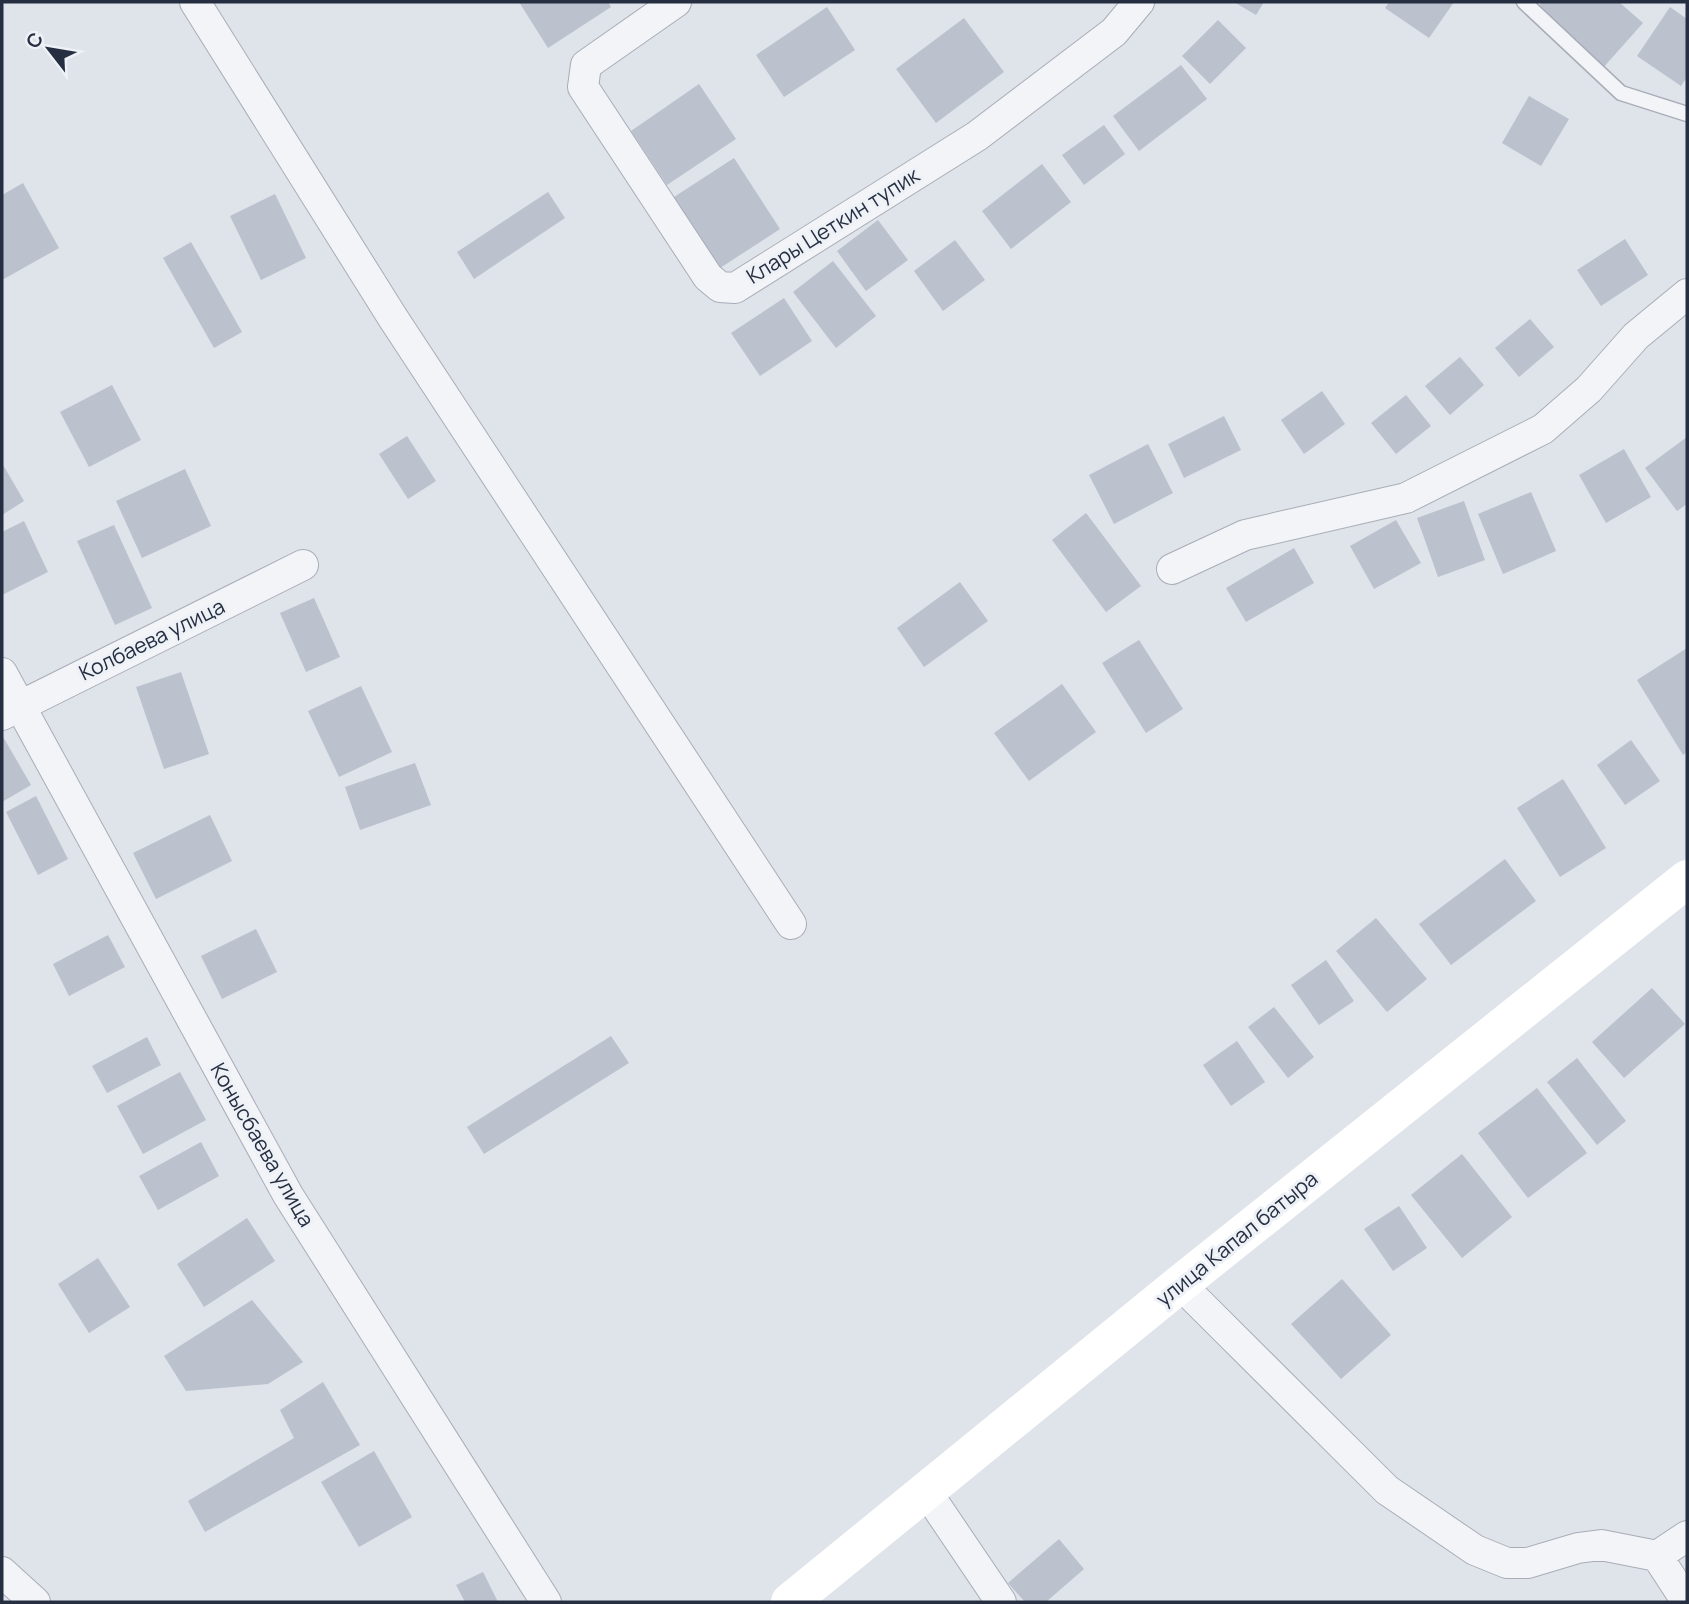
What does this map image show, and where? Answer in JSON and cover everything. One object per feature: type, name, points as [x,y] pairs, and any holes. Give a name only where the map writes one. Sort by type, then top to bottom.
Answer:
[{"type":"main road","name":"улица Капал батыра","points":[[790,1602],[1180,1284],[1687,879]]},
{"type":"street","points":[[195,2],[393,318],[791,924]]},
{"type":"street","name":"Клары Цеткин тупик","points":[[676,2],[586,65],[583,87],[708,276],[720,287],[734,288],[977,136],[1114,32],[1139,2]]},
{"type":"street","points":[[1172,569],[1245,535],[1406,498],[1543,429],[1589,389],[1636,336],[1687,295]]},
{"type":"street","name":"Колбаева улица","points":[[10,710],[303,565]]},
{"type":"street","name":"Конысбаева улица","points":[[2,673],[10,710],[288,1195],[546,1602]]},
{"type":"street","points":[[1180,1284],[1387,1490],[1475,1550],[1507,1563],[1528,1563],[1578,1548],[1601,1545],[1657,1556],[1687,1536]]},
{"type":"street","points":[[926,1491],[1001,1602]]},
{"type":"street","points":[[1657,1556],[1687,1602]]},
{"type":"street","points":[[2,1572],[35,1602]]},
{"type":"lane","points":[[1524,2],[1621,93],[1687,114]]},
{"type":"building","points":[[519,2],[608,2],[611,7],[548,48]]},
{"type":"building","points":[[1234,2],[1264,2],[1256,15]]},
{"type":"building","points":[[1389,2],[1454,2],[1429,38],[1385,8]]},
{"type":"building","points":[[1542,2],[1619,2],[1643,23],[1602,69],[1536,9]]},
{"type":"building","points":[[827,7],[855,50],[784,97],[756,55]]},
{"type":"building","points":[[1670,7],[1687,19],[1687,77],[1681,86],[1637,56]]},
{"type":"building","points":[[964,18],[1004,72],[936,123],[896,69]]},
{"type":"building","points":[[1218,20],[1246,48],[1210,84],[1182,56]]},
{"type":"building","points":[[1181,65],[1207,99],[1139,151],[1113,116]]},
{"type":"building","points":[[699,84],[736,139],[667,185],[631,131]]},
{"type":"building","points":[[1529,96],[1569,119],[1541,166],[1502,143]]},
{"type":"building","points":[[1104,125],[1125,154],[1084,185],[1062,155]]},
{"type":"building","points":[[734,158],[780,229],[717,270],[671,199]]},
{"type":"building","points":[[1042,164],[1071,202],[1011,249],[982,211]]},
{"type":"building","points":[[23,183],[59,248],[2,280],[2,195]]},
{"type":"building","points":[[548,192],[565,218],[474,279],[457,252]]},
{"type":"building","points":[[275,194],[306,258],[261,280],[230,216]]},
{"type":"building","points":[[878,220],[908,260],[866,291],[837,251]]},
{"type":"building","points":[[1625,239],[1648,275],[1601,306],[1577,270]]},
{"type":"building","points":[[955,240],[985,280],[943,311],[914,271]]},
{"type":"building","points":[[191,242],[242,332],[214,348],[163,258]]},
{"type":"building","points":[[833,261],[876,316],[836,348],[793,292]]},
{"type":"building","points":[[784,298],[812,341],[760,376],[731,333]]},
{"type":"building","points":[[1530,319],[1554,347],[1519,377],[1495,348]]},
{"type":"building","points":[[1460,357],[1484,385],[1450,415],[1425,386]]},
{"type":"building","points":[[112,385],[141,440],[89,467],[60,412]]},
{"type":"building","points":[[1322,391],[1345,424],[1304,454],[1281,420]]},
{"type":"building","points":[[1406,395],[1431,426],[1396,454],[1371,423]]},
{"type":"building","points":[[1224,416],[1241,450],[1184,478],[1168,444]]},
{"type":"building","points":[[407,436],[436,481],[408,499],[379,454]]},
{"type":"building","points":[[1687,437],[1687,504],[1677,511],[1645,468]]},
{"type":"building","points":[[1148,444],[1173,493],[1114,524],[1089,475]]},
{"type":"building","points":[[1624,449],[1651,497],[1606,523],[1579,475]]},
{"type":"building","points":[[2,463],[24,501],[2,515]]},
{"type":"building","points":[[185,469],[211,526],[142,558],[116,501]]},
{"type":"building","points":[[1531,492],[1556,551],[1503,574],[1478,514]]},
{"type":"building","points":[[1464,501],[1485,560],[1438,577],[1417,518]]},
{"type":"building","points":[[1086,513],[1141,586],[1106,612],[1052,540]]},
{"type":"building","points":[[1396,520],[1421,563],[1374,589],[1350,546]]},
{"type":"building","points":[[24,521],[48,572],[2,595],[2,532]]},
{"type":"building","points":[[114,525],[152,608],[115,625],[77,541]]},
{"type":"building","points":[[1294,548],[1314,583],[1246,622],[1226,588]]},
{"type":"building","points":[[960,582],[988,621],[924,667],[897,628]]},
{"type":"building","points":[[314,598],[340,657],[306,672],[280,613]]},
{"type":"building","points":[[1139,640],[1183,709],[1146,733],[1102,663]]},
{"type":"building","points":[[1687,648],[1687,752],[1683,755],[1637,680]]},
{"type":"building","points":[[181,672],[209,754],[164,769],[136,687]]},
{"type":"building","points":[[1062,684],[1096,732],[1029,781],[994,733]]},
{"type":"building","points":[[361,686],[392,752],[339,777],[308,711]]},
{"type":"building","points":[[2,735],[31,785],[2,802]]},
{"type":"building","points":[[1631,740],[1660,781],[1625,805],[1597,765]]},
{"type":"building","points":[[415,763],[431,805],[360,830],[345,787]]},
{"type":"building","points":[[1563,779],[1606,848],[1560,877],[1517,808]]},
{"type":"building","points":[[36,796],[68,859],[38,875],[6,812]]},
{"type":"building","points":[[210,815],[232,861],[156,899],[133,853]]},
{"type":"building","points":[[1505,859],[1536,901],[1451,965],[1419,924]]},
{"type":"building","points":[[1376,918],[1427,979],[1387,1012],[1336,951]]},
{"type":"building","points":[[256,929],[277,972],[222,999],[201,956]]},
{"type":"building","points":[[108,935],[125,967],[69,996],[53,964]]},
{"type":"building","points":[[1326,960],[1354,1001],[1319,1025],[1291,985]]},
{"type":"building","points":[[1652,988],[1685,1024],[1624,1078],[1592,1042]]},
{"type":"building","points":[[1274,1007],[1314,1057],[1288,1078],[1248,1027]]},
{"type":"building","points":[[611,1036],[629,1063],[484,1154],[467,1127]]},
{"type":"building","points":[[147,1037],[161,1065],[107,1093],[92,1066]]},
{"type":"building","points":[[1237,1041],[1265,1082],[1231,1106],[1203,1065]]},
{"type":"building","points":[[1577,1058],[1626,1121],[1597,1145],[1547,1082]]},
{"type":"building","points":[[180,1072],[206,1120],[143,1154],[117,1106]]},
{"type":"building","points":[[1537,1088],[1587,1153],[1528,1198],[1478,1133]]},
{"type":"building","points":[[201,1142],[219,1176],[158,1210],[139,1176]]},
{"type":"building","points":[[1462,1154],[1512,1217],[1462,1258],[1411,1195]]},
{"type":"building","points":[[1399,1206],[1427,1248],[1393,1271],[1364,1229]]},
{"type":"building","points":[[247,1218],[275,1261],[204,1307],[177,1264]]},
{"type":"building","points":[[98,1258],[130,1307],[89,1333],[58,1284]]},
{"type":"building","points":[[1342,1279],[1391,1335],[1341,1379],[1291,1324]]},
{"type":"building","points":[[252,1300],[303,1362],[268,1384],[186,1391],[164,1356]]},
{"type":"building","points":[[323,1382],[360,1445],[205,1532],[188,1501],[294,1438],[280,1410]]},
{"type":"building","points":[[374,1451],[412,1517],[359,1547],[321,1482]]},
{"type":"building","points":[[1059,1539],[1084,1569],[1046,1602],[1025,1602],[1008,1583]]},
{"type":"building","points":[[483,1572],[498,1602],[465,1602],[456,1585]]}]
